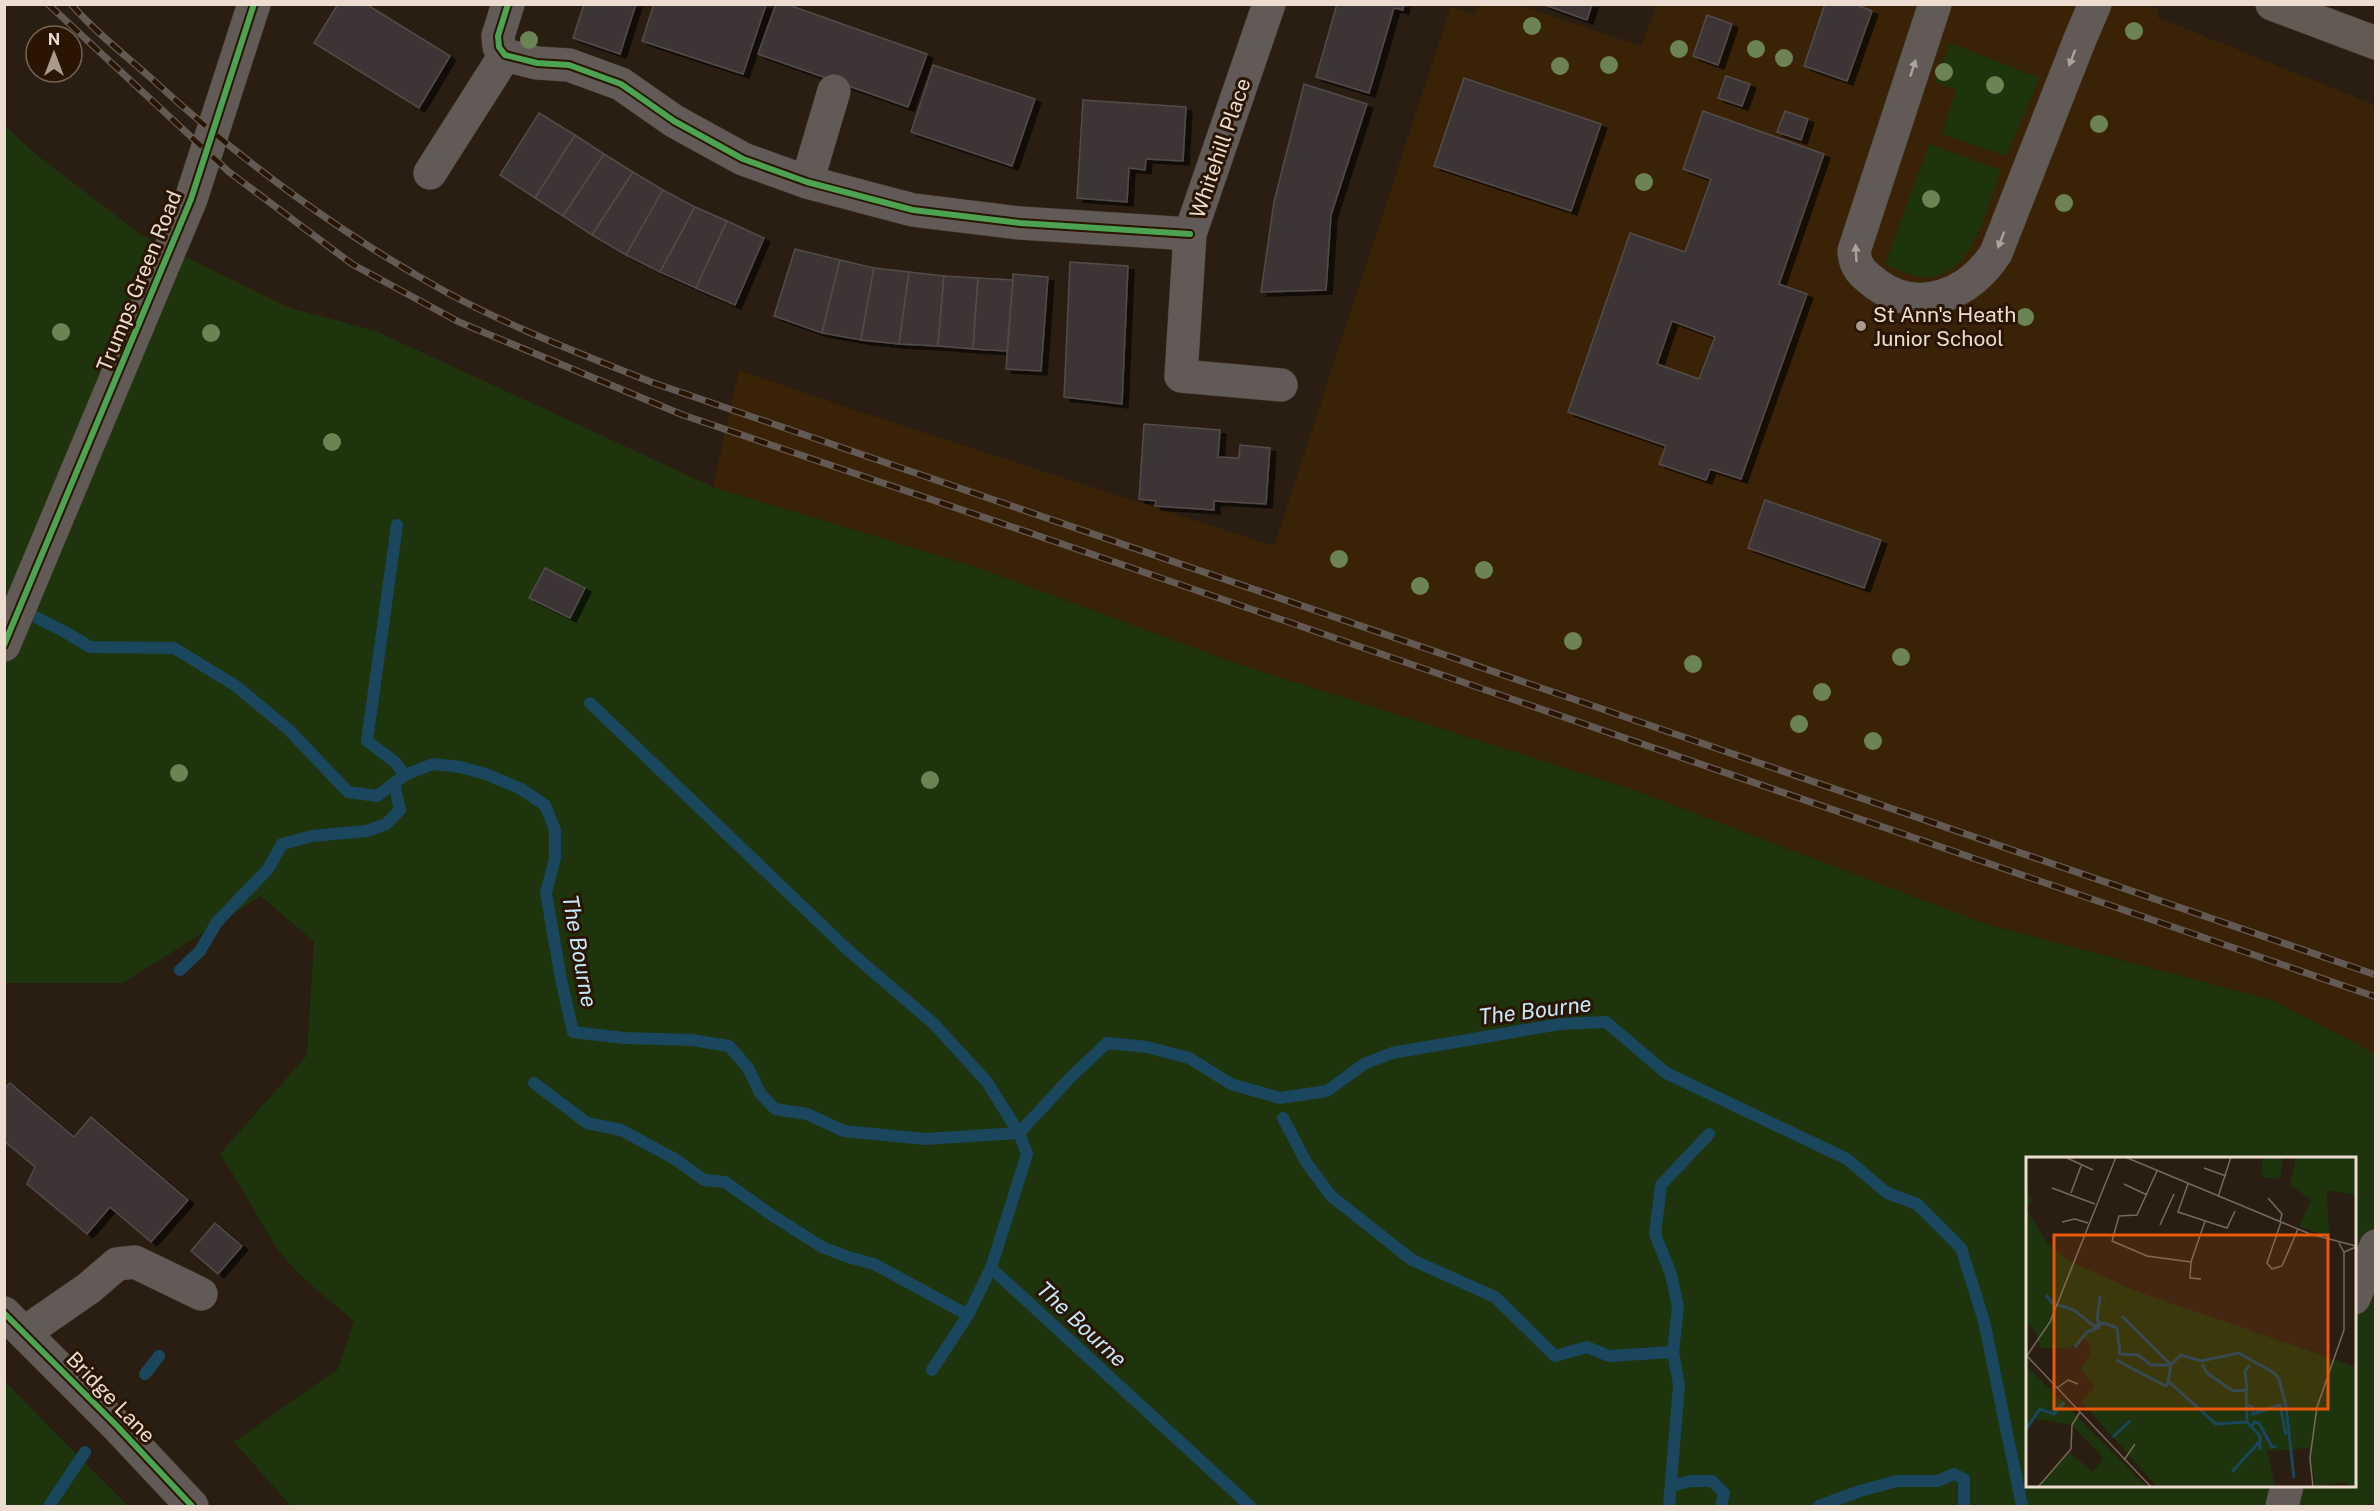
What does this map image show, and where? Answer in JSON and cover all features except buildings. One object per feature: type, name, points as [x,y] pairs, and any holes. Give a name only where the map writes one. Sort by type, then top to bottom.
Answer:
[{"type":"main road","points":[[2272,4],[2376,43]]},
{"type":"street","name":"Trumps Green Road","points":[[4,645],[191,199],[254,4]]},
{"type":"street","points":[[508,4],[498,36],[499,47],[505,55],[537,63],[569,65],[621,84],[674,121],[743,159],[807,182],[913,210],[1020,223],[1190,234]]},
{"type":"street","name":"Whitehill Place","points":[[1269,4],[1190,234],[1181,376],[1281,385]]},
{"type":"street","points":[[1935,4],[1854,251],[1858,268],[1865,275],[1881,287],[1910,298],[1939,298],[1956,292],[1972,283],[1991,261],[2095,4]]},
{"type":"street","points":[[430,173],[505,55]]},
{"type":"street","points":[[807,182],[834,91]]},
{"type":"street","points":[[2356,1296],[2376,1246]]},
{"type":"street","points":[[14,1323],[53,1311],[89,1288],[117,1263],[135,1262],[201,1294]]},
{"type":"street","name":"Bridge Lane","points":[[14,1323],[117,1426],[192,1506]]},
{"type":"street","points":[[2282,1506],[2287,1487]]},
{"type":"shaded area","name":"St Ann's Heath Junior School","points":[[1478,5],[1519,5],[1641,46],[1657,5],[2144,5],[2159,10],[2157,17],[2375,105],[2375,1054],[2272,1000],[1986,924],[1631,789],[1238,664],[976,567],[713,487],[739,370],[848,408],[1274,546],[1451,6],[1474,15]]},
{"type":"green space","points":[[1950,43],[2040,78],[2006,156],[1942,134],[1956,89],[1935,82]]},
{"type":"green space","points":[[4,125],[38,156],[143,236],[290,308],[376,331],[713,487],[976,567],[1238,664],[1631,789],[1986,924],[2272,1000],[2375,1054],[2375,1506],[291,1506],[234,1442],[338,1369],[354,1321],[312,1285],[283,1256],[220,1154],[307,1055],[314,942],[261,896],[123,983],[5,983]]},
{"type":"green space","points":[[1929,144],[2001,170],[1983,222],[1965,256],[1953,268],[1938,276],[1920,277],[1885,264]]},
{"type":"green space","points":[[5,1382],[128,1506],[5,1506]]},
{"type":"waterway","points":[[397,525],[367,741],[395,762],[405,775]]},
{"type":"waterway","name":"The Bourne","points":[[4,601],[90,647],[174,648],[236,686],[289,730],[348,792],[377,796],[405,775],[433,764],[460,767],[486,774],[521,789],[545,805],[555,830],[555,858],[546,893],[573,1032],[624,1038],[692,1040],[729,1046],[748,1068],[760,1093],[775,1109],[807,1114],[844,1131],[925,1139],[1019,1133],[1027,1154],[991,1268],[1250,1506]]},
{"type":"waterway","name":"The Bourne","points":[[590,703],[849,951],[934,1024],[987,1082],[1019,1133],[1071,1077],[1107,1043],[1147,1047],[1189,1058],[1231,1084],[1280,1098],[1327,1091],[1364,1064],[1392,1053],[1560,1024],[1606,1022],[1666,1073],[1847,1159],[1887,1193],[1917,1204],[1961,1248],[1984,1321],[2022,1506]]},
{"type":"waterway","points":[[180,970],[200,951],[217,922],[268,869],[282,844],[312,836],[367,831],[386,824],[400,810],[394,783]]},
{"type":"waterway","points":[[534,1083],[587,1123],[621,1130],[675,1159],[704,1180],[725,1182],[822,1247],[874,1264],[968,1315],[991,1268]]},
{"type":"waterway","points":[[1283,1118],[1306,1162],[1331,1196],[1412,1260],[1495,1297],[1555,1356],[1587,1347],[1609,1356],[1673,1352],[1679,1385],[1669,1506]]},
{"type":"waterway","points":[[1673,1352],[1678,1307],[1671,1274],[1655,1234],[1661,1185],[1709,1134]]},
{"type":"waterway","points":[[932,1370],[968,1315]]},
{"type":"waterway","points":[[145,1374],[159,1356]]},
{"type":"waterway","points":[[49,1506],[85,1452]]},
{"type":"waterway","points":[[1819,1506],[1897,1481],[1938,1481],[1954,1474],[1964,1479],[1964,1506]]},
{"type":"waterway","points":[[1671,1486],[1691,1481],[1712,1481],[1724,1493],[1721,1506]]},
{"type":"railway","points":[[48,4],[229,172],[352,264],[459,322],[683,415],[2376,997]]},
{"type":"railway","points":[[71,4],[110,43],[185,109],[256,167],[330,221],[446,292],[547,340],[651,382],[2376,975]]},
{"type":"cycle path","points":[[4,645],[191,199],[254,4]]},
{"type":"cycle path","points":[[508,4],[498,36],[499,47],[505,55],[537,63],[569,65],[621,84],[674,121],[743,159],[807,182],[913,210],[1020,223],[1190,234]]},
{"type":"cycle path","points":[[4,1313],[117,1426],[192,1506]]},
{"type":"place","name":"St Ann's Heath Junior School","points":[[1861,326]]}]
